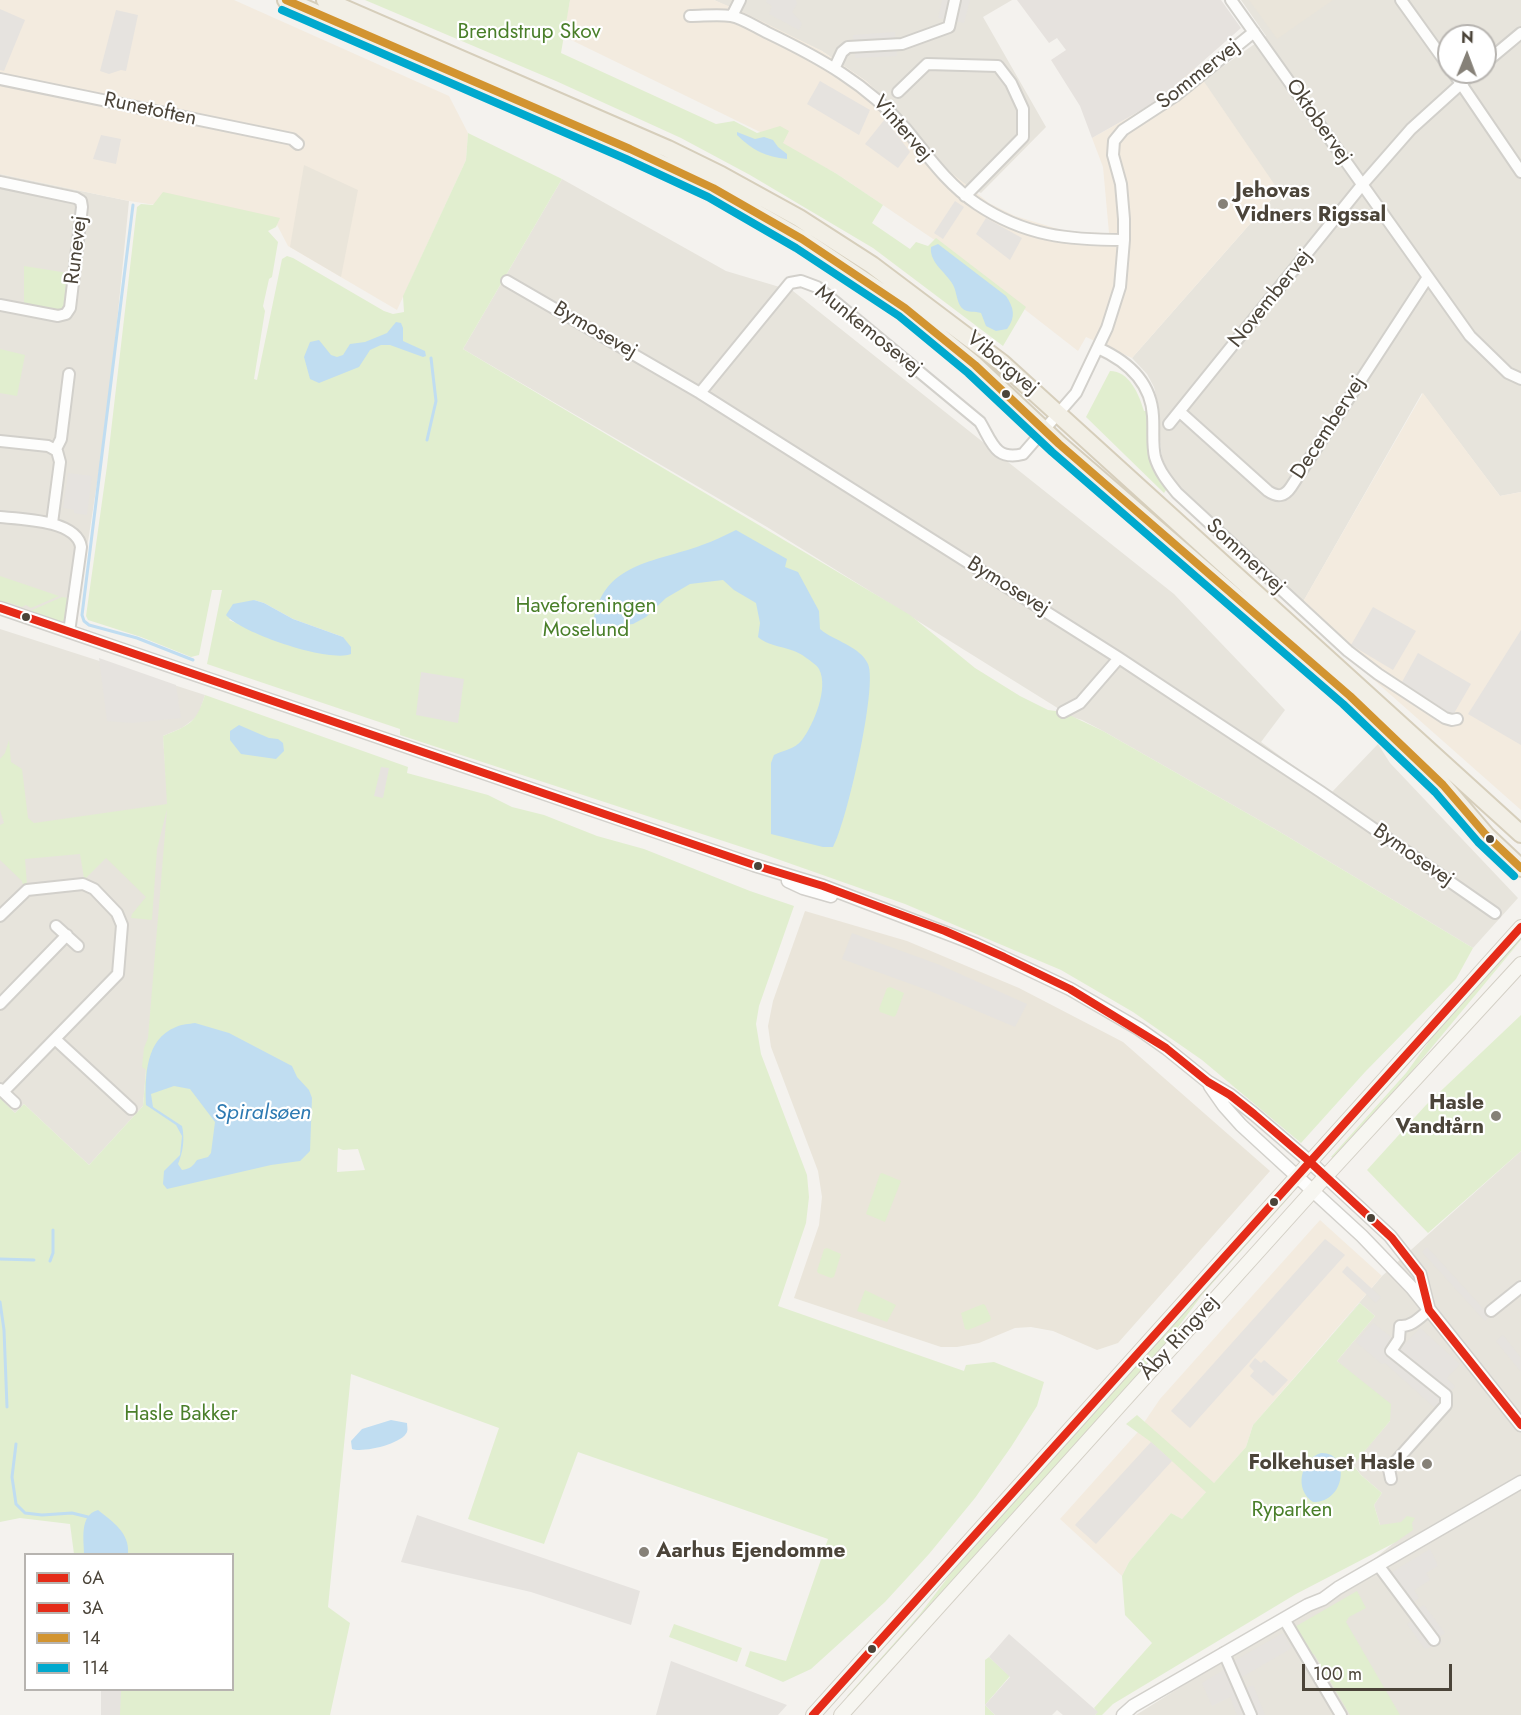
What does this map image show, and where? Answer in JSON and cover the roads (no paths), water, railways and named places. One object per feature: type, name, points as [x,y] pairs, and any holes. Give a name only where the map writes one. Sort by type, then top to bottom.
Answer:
[{"type":"main road","name":"Viborgvej","points":[[286,0],[630,148],[723,194],[802,239],[905,308],[975,365],[1045,430],[1350,696],[1443,785],[1486,835],[1521,868]]},
{"type":"main road","name":"Viborgvej","points":[[325,0],[668,149],[799,218],[872,265],[1002,363],[1521,834]]},
{"type":"main road","name":"Åby Ringvej","points":[[816,1711],[1521,927]]},
{"type":"main road","name":"Åby Ringvej","points":[[839,1715],[1313,1190],[1521,964]]},
{"type":"street","points":[[732,16],[740,0]]},
{"type":"street","points":[[835,67],[842,52],[848,47],[902,44],[950,27],[955,0]]},
{"type":"street","name":"Oktobervej","points":[[1231,0],[1476,342],[1508,373],[1521,379]]},
{"type":"street","points":[[1401,0],[1437,50]]},
{"type":"street","name":"Vintervej","points":[[690,16],[732,16],[835,67],[881,103],[947,179],[965,196],[1003,218],[1049,235],[1069,239],[1124,240]]},
{"type":"street","name":"Sommervej","points":[[1045,430],[1076,393],[1107,328],[1120,287],[1124,240],[1123,201],[1113,155],[1114,141],[1123,130],[1175,96],[1254,32]]},
{"type":"street","points":[[1497,53],[1521,33]]},
{"type":"street","name":"Vintervej","points":[[898,92],[927,64],[998,66],[1011,83],[1023,109],[1023,137],[965,196]]},
{"type":"street","name":"Runetoften","points":[[0,79],[292,139],[298,144]]},
{"type":"street","name":"Novembervej","points":[[1169,424],[1362,185],[1411,129],[1460,84]]},
{"type":"street","points":[[1462,84],[1521,172]]},
{"type":"street","name":"Runevej","points":[[0,182],[76,198],[81,201],[82,207],[70,308],[66,314],[58,316],[0,305]]},
{"type":"street","name":"Decembervej","points":[[1180,412],[1268,491],[1275,495],[1284,494],[1291,487],[1428,277]]},
{"type":"street","name":"Bymosevej","points":[[507,281],[700,393],[1119,658],[1321,792],[1496,913]]},
{"type":"street","name":"Munkemosevej","points":[[700,393],[790,283],[801,281],[817,287],[981,422],[992,445],[999,452],[1007,455],[1023,454],[1045,430]]},
{"type":"street","name":"Sommervej","points":[[1098,348],[1127,364],[1145,386],[1152,408],[1155,458],[1164,477],[1177,493],[1356,659],[1445,718],[1457,719]]},
{"type":"street","points":[[52,523],[60,462],[56,449],[61,439],[69,374]]},
{"type":"street","points":[[0,441],[48,446],[56,449]]},
{"type":"street","points":[[0,517],[52,523],[75,535],[80,544],[69,632]]},
{"type":"street","points":[[0,608],[754,865],[803,888],[862,902],[945,931],[1070,989],[1110,1011],[1166,1048],[1208,1082],[1230,1095],[1326,1176],[1392,1238],[1420,1274],[1429,1310]]},
{"type":"street","points":[[1063,712],[1080,704],[1119,658]]},
{"type":"street","points":[[0,916],[27,890],[83,884],[94,889],[121,918],[118,974],[2,1091],[15,1103]]},
{"type":"street","points":[[56,926],[78,946]]},
{"type":"street","points":[[0,1004],[67,935]]},
{"type":"street","points":[[55,1039],[131,1110]]},
{"type":"street","points":[[1208,1082],[1224,1106],[1241,1125],[1313,1190],[1412,1288],[1521,1425]]},
{"type":"street","points":[[1491,1311],[1521,1287]]},
{"type":"street","points":[[1391,1479],[1389,1469],[1446,1405],[1446,1395],[1390,1351],[1399,1339],[1400,1326],[1406,1327],[1429,1310]]},
{"type":"street","points":[[1123,1715],[1133,1706],[1308,1605],[1323,1599],[1521,1482]]},
{"type":"street","points":[[1378,1565],[1434,1640]]},
{"type":"street","points":[[1284,1619],[1341,1715]]},
{"type":"street","points":[[1224,1653],[1251,1715]]},
{"type":"street","points":[[816,1711],[839,1715]]},
{"type":"water","points":[[737,132],[755,139],[764,137],[773,140],[787,154],[787,159],[772,157],[754,149],[737,135]]},
{"type":"water","points":[[938,244],[1006,296],[1013,312],[1007,329],[996,331],[986,326],[981,313],[967,311],[961,307],[951,282],[933,259],[931,247]]},
{"type":"water","points":[[396,322],[401,323],[403,328],[403,341],[425,351],[426,356],[423,357],[390,345],[381,345],[370,350],[359,367],[319,383],[310,379],[304,357],[310,342],[319,340],[331,355],[337,357],[343,355],[350,344],[365,342],[387,333]]},
{"type":"water","points":[[736,530],[787,559],[785,567],[798,572],[819,611],[820,629],[853,648],[868,664],[869,699],[865,726],[845,812],[833,847],[823,847],[771,834],[771,763],[774,755],[796,745],[807,733],[819,706],[822,677],[819,669],[799,653],[768,643],[758,637],[760,623],[756,603],[734,590],[723,580],[690,584],[666,598],[646,617],[633,624],[596,628],[593,624],[598,604],[607,588],[619,577],[633,568],[706,543]]},
{"type":"water","points":[[254,600],[293,619],[343,637],[351,647],[351,654],[340,656],[324,654],[286,645],[249,630],[226,615],[233,604]]},
{"type":"water","points":[[239,725],[269,738],[278,739],[283,743],[284,751],[276,759],[241,754],[230,740],[230,731]]},
{"type":"water","name":"Spiralsøen","points":[[195,1023],[229,1033],[292,1066],[312,1098],[310,1151],[300,1161],[271,1165],[167,1189],[163,1184],[164,1171],[180,1155],[182,1136],[176,1125],[146,1105],[149,1060],[158,1040],[166,1033],[176,1027]],"holes":[[[174,1086],[190,1089],[215,1122],[211,1153],[208,1157],[197,1160],[191,1167],[182,1170],[178,1164],[183,1145],[182,1126],[153,1107],[151,1094]]]},
{"type":"water","points":[[391,1420],[407,1423],[404,1436],[382,1446],[365,1450],[352,1449],[351,1441],[362,1429]]},
{"type":"water","points":[[1321,1453],[1331,1455],[1337,1460],[1341,1477],[1332,1495],[1324,1500],[1313,1502],[1303,1490],[1302,1476],[1308,1462]]},
{"type":"water","points":[[98,1510],[115,1524],[126,1540],[128,1553],[84,1553],[85,1522],[92,1513]]},
{"type":"waterway","points":[[133,205],[82,615],[84,621],[89,625],[137,638],[193,660]]},
{"type":"waterway","points":[[427,440],[436,401],[431,358]]},
{"type":"waterway","points":[[50,1261],[53,1253],[53,1230]]},
{"type":"waterway","points":[[0,1259],[34,1260]]},
{"type":"waterway","points":[[0,1302],[4,1330],[7,1407]]},
{"type":"waterway","points":[[16,1444],[12,1477],[16,1504],[25,1513],[42,1515],[72,1513],[88,1517]]},
{"type":"place","name":"Jehovas Vidners Rigssal","points":[[1223,204]]},
{"type":"place","name":"Hasle Vandtårn","points":[[1496,1116]]},
{"type":"place","name":"Folkehuset Hasle","points":[[1427,1464]]},
{"type":"place","name":"Aarhus Ejendomme","points":[[644,1552]]},
{"type":"park label","name":"Brendstrup Skov","points":[[529,33]]},
{"type":"park label","name":"Haveforeningen Moselund","points":[[586,619]]},
{"type":"park label","name":"Hasle Bakker","points":[[181,1415]]},
{"type":"park label","name":"Ryparken","points":[[1292,1511]]}]
